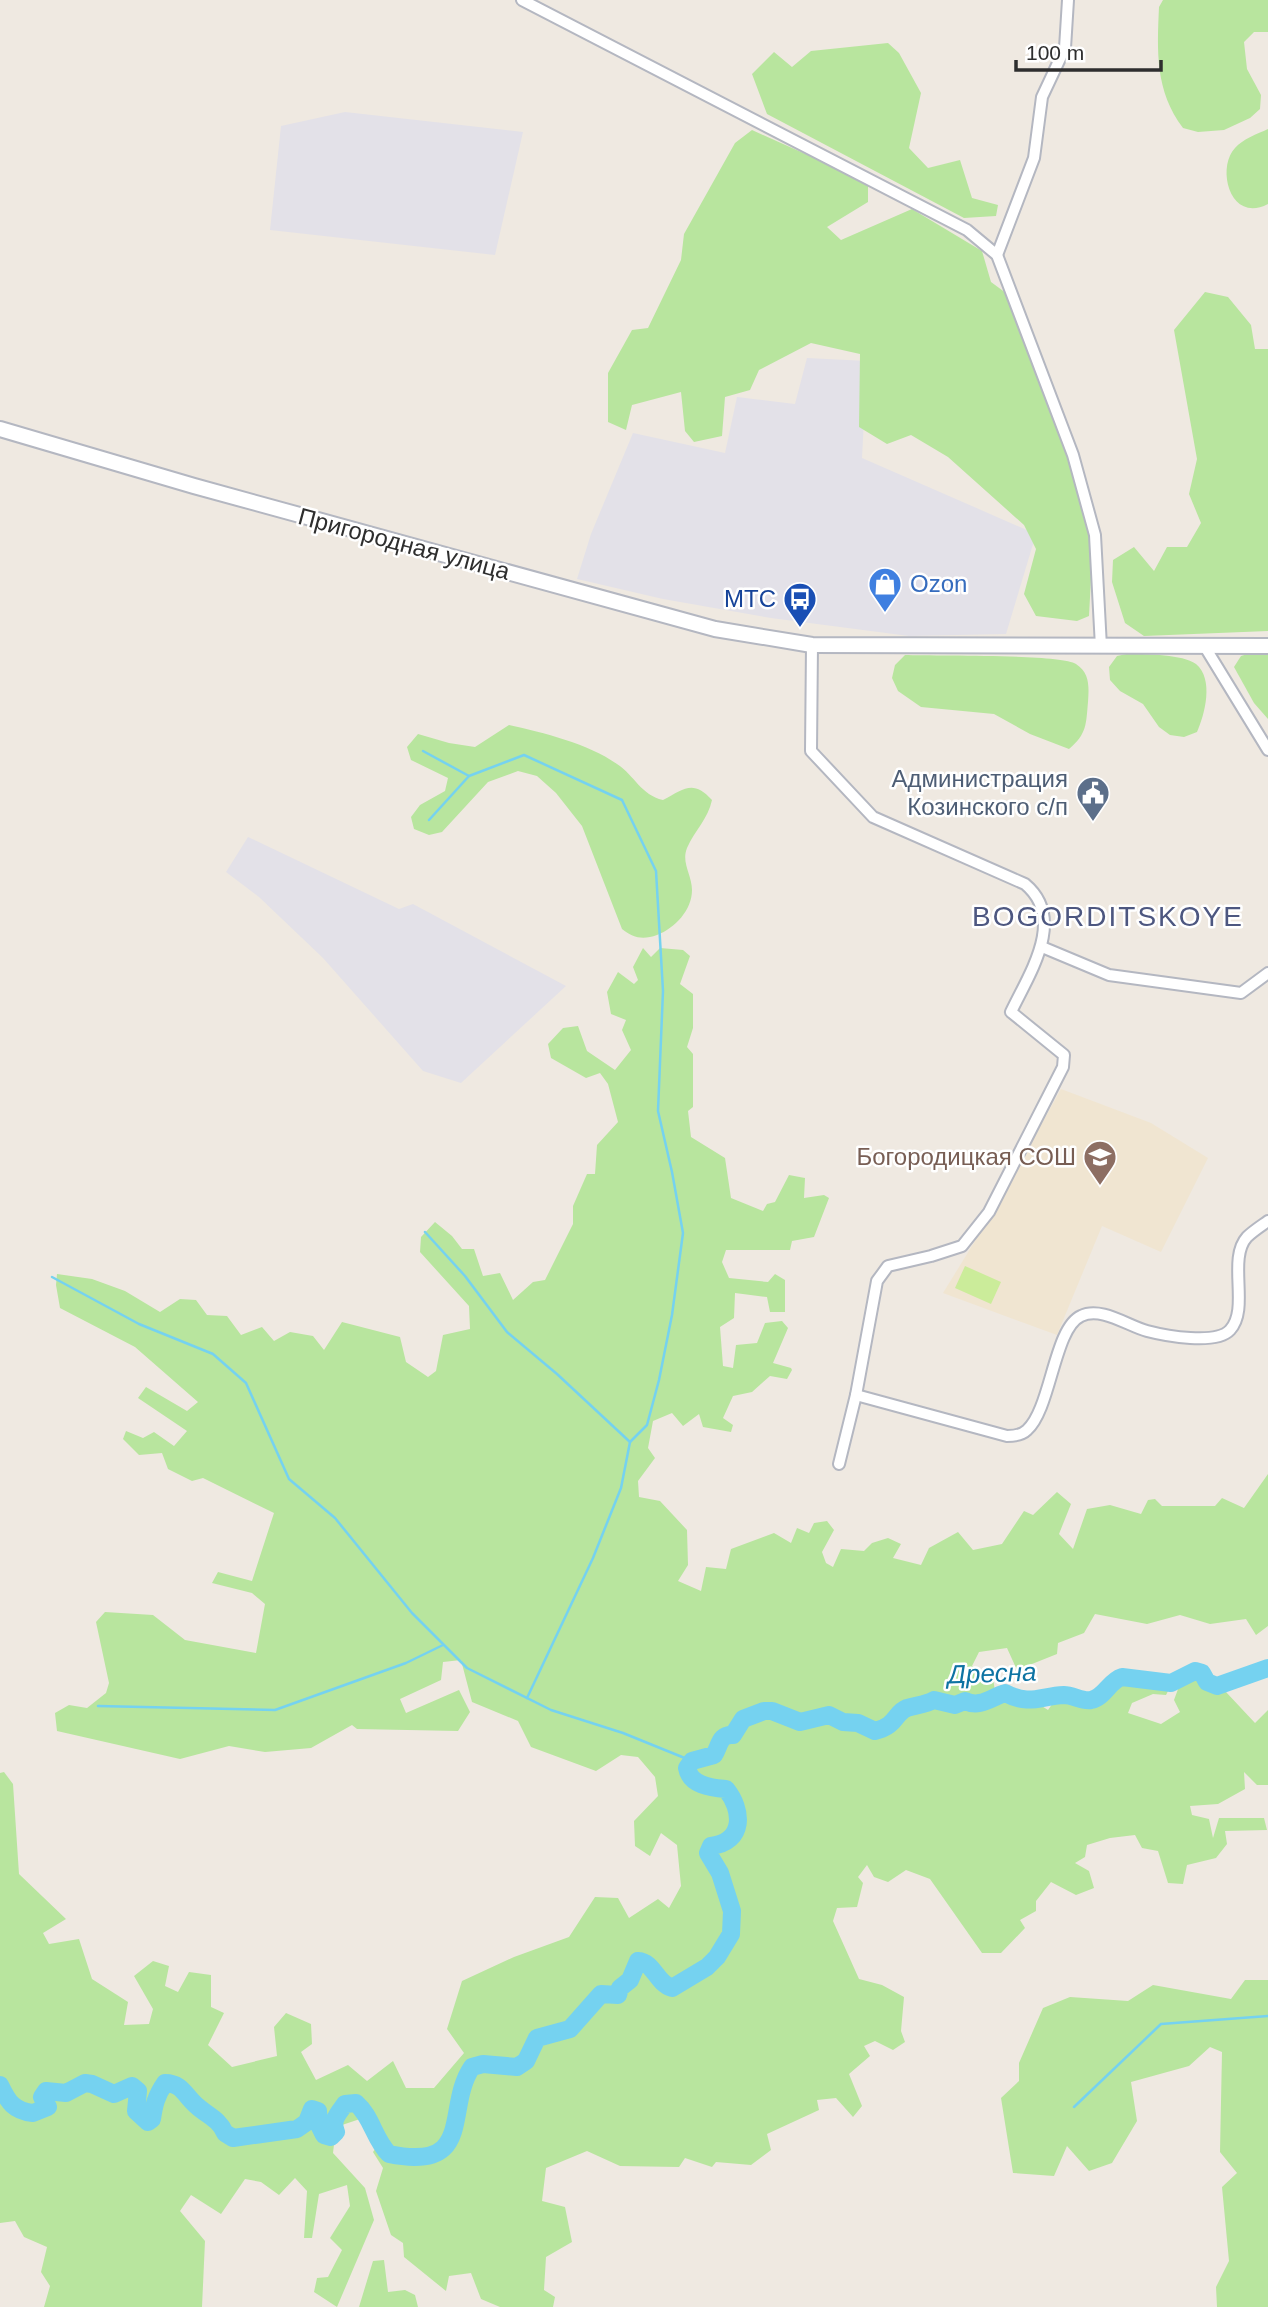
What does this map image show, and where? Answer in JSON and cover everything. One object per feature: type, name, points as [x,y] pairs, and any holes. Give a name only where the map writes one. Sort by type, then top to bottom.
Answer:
[{"type":"street","points":[[522,0],[967,230],[997,256],[1073,455],[1095,535],[1101,647]]},
{"type":"street","points":[[997,256],[1034,159],[1042,97],[1065,48],[1068,0]]},
{"type":"street","name":"Пригородная улица","points":[[0,429],[205,489],[715,629],[812,645],[1268,646]]},
{"type":"street","points":[[812,645],[811,751],[873,817],[1025,884],[1032,891],[1043,910],[1042,947],[1011,1012],[1064,1055],[1063,1067],[989,1212],[962,1246],[888,1266],[877,1281],[856,1395],[839,1464]]},
{"type":"street","points":[[1205,646],[1268,750]]},
{"type":"street","points":[[1042,947],[1109,975],[1241,993],[1268,973]]},
{"type":"street","points":[[856,1395],[1007,1436],[1019,1435],[1029,1430],[1038,1414],[1069,1326],[1084,1314],[1099,1314],[1149,1331],[1183,1337],[1215,1339],[1227,1333],[1238,1315],[1241,1251],[1245,1238],[1268,1221]]},
{"type":"shaded area","points":[[345,112],[523,132],[495,255],[270,230],[281,126]]},
{"type":"shaded area","points":[[807,358],[867,361],[862,458],[1036,534],[1006,634],[909,636],[771,618],[663,599],[577,579],[591,534],[633,433],[725,453],[737,397],[795,404]]},
{"type":"shaded area","points":[[248,837],[399,909],[413,904],[566,986],[461,1083],[423,1071],[323,958],[259,897],[226,872]]},
{"type":"shaded area","name":"Богородицкая СОШ","points":[[1061,1089],[1151,1123],[1208,1158],[1161,1252],[1102,1226],[1057,1335],[943,1293],[991,1215]]},
{"type":"green space","points":[[1163,0],[1268,0],[1268,32],[1254,32],[1244,42],[1247,69],[1261,95],[1260,109],[1250,118],[1224,130],[1198,132],[1183,128],[1167,100],[1160,70],[1159,7]]},
{"type":"green space","points":[[888,43],[899,53],[921,93],[909,148],[928,168],[960,160],[972,198],[998,205],[996,216],[964,218],[767,114],[752,74],[774,52],[792,67],[811,51]]},
{"type":"green space","points":[[1268,129],[1268,204],[1255,208],[1244,206],[1230,191],[1227,180],[1229,157],[1242,142]]},
{"type":"green space","points":[[752,130],[868,182],[868,202],[827,227],[841,240],[912,209],[982,251],[991,282],[1010,296],[1068,457],[1093,541],[1089,616],[1077,621],[1036,616],[1024,594],[1036,549],[1024,525],[948,457],[911,435],[887,444],[859,427],[860,354],[811,343],[759,370],[750,390],[725,397],[722,436],[694,442],[685,431],[681,392],[632,405],[626,430],[608,422],[608,373],[632,330],[648,328],[681,260],[684,234],[735,143]]},
{"type":"green space","points":[[1205,292],[1228,297],[1251,325],[1255,349],[1268,349],[1268,631],[1144,636],[1125,623],[1112,582],[1113,560],[1134,547],[1154,571],[1167,547],[1187,547],[1201,523],[1189,494],[1197,459],[1174,330]]},
{"type":"green space","points":[[1268,652],[1268,719],[1254,703],[1234,667],[1241,656]]},
{"type":"green space","points":[[1131,653],[1182,658],[1202,670],[1206,697],[1197,732],[1184,737],[1170,735],[1159,727],[1143,704],[1120,691],[1110,680],[1109,667],[1117,656]]},
{"type":"green space","points":[[905,655],[1022,657],[1076,664],[1084,672],[1088,686],[1087,717],[1082,733],[1069,749],[1030,734],[994,714],[921,707],[898,691],[892,678],[895,665]]},
{"type":"green space","points":[[509,725],[551,735],[592,750],[617,764],[655,798],[663,800],[688,788],[694,788],[712,800],[708,813],[685,853],[692,890],[689,904],[670,928],[643,938],[622,929],[582,826],[556,793],[537,776],[518,771],[488,782],[442,832],[429,835],[414,829],[411,817],[420,805],[445,791],[448,778],[411,760],[407,747],[418,734],[475,747]]},
{"type":"green space","points":[[643,948],[651,957],[660,948],[683,950],[690,956],[680,984],[693,994],[693,1028],[687,1047],[693,1054],[693,1107],[688,1111],[691,1137],[725,1158],[731,1198],[763,1211],[767,1204],[775,1202],[789,1175],[805,1178],[804,1198],[824,1195],[829,1198],[814,1237],[792,1241],[790,1250],[726,1250],[722,1262],[729,1278],[768,1282],[775,1274],[785,1280],[785,1312],[770,1312],[767,1297],[735,1293],[734,1318],[720,1327],[723,1366],[733,1368],[736,1345],[757,1343],[765,1323],[782,1321],[788,1328],[773,1363],[791,1368],[787,1379],[770,1376],[752,1392],[733,1396],[723,1418],[733,1425],[731,1432],[703,1427],[699,1414],[683,1426],[672,1413],[653,1421],[648,1448],[655,1458],[638,1481],[639,1497],[660,1501],[687,1530],[688,1565],[678,1581],[701,1591],[706,1567],[726,1569],[731,1549],[774,1533],[791,1543],[797,1528],[809,1533],[814,1523],[827,1521],[834,1530],[822,1552],[826,1563],[833,1567],[841,1549],[864,1551],[872,1543],[888,1538],[901,1544],[893,1558],[921,1565],[929,1548],[958,1532],[973,1550],[1002,1544],[1024,1511],[1033,1515],[1057,1492],[1071,1504],[1059,1534],[1073,1549],[1087,1509],[1110,1505],[1141,1514],[1148,1500],[1155,1499],[1162,1506],[1215,1506],[1222,1498],[1244,1508],[1268,1474],[1268,1626],[1256,1635],[1246,1619],[1210,1624],[1180,1615],[1147,1624],[1095,1614],[1084,1633],[1058,1643],[1057,1654],[1017,1670],[1007,1648],[979,1652],[972,1666],[993,1677],[995,1692],[1021,1693],[1048,1710],[1057,1697],[1081,1707],[1114,1682],[1136,1679],[1141,1686],[1162,1677],[1171,1685],[1166,1695],[1153,1694],[1132,1703],[1128,1713],[1161,1724],[1180,1712],[1174,1700],[1181,1681],[1198,1674],[1226,1692],[1255,1723],[1268,1710],[1268,1785],[1257,1785],[1244,1772],[1245,1789],[1218,1804],[1190,1806],[1192,1815],[1209,1819],[1213,1838],[1219,1818],[1264,1818],[1267,1830],[1225,1831],[1227,1844],[1216,1858],[1187,1865],[1183,1884],[1168,1883],[1158,1851],[1142,1848],[1135,1835],[1110,1838],[1087,1845],[1085,1857],[1075,1863],[1089,1871],[1094,1888],[1076,1895],[1051,1882],[1036,1901],[1036,1911],[1020,1920],[1025,1928],[1001,1953],[982,1953],[930,1879],[906,1870],[888,1882],[874,1877],[867,1865],[858,1877],[863,1883],[857,1907],[837,1908],[833,1921],[859,1979],[882,1985],[904,1997],[901,2031],[905,2042],[893,2050],[875,2041],[864,2046],[870,2056],[849,2074],[862,2106],[853,2117],[836,2098],[817,2100],[819,2110],[767,2134],[771,2150],[751,2165],[716,2162],[712,2167],[685,2158],[679,2167],[620,2166],[587,2151],[546,2168],[542,2201],[565,2207],[572,2242],[546,2257],[544,2290],[555,2297],[553,2307],[500,2307],[481,2299],[471,2273],[449,2276],[446,2291],[404,2257],[403,2243],[391,2235],[376,2191],[383,2168],[373,2152],[385,2135],[363,2118],[336,2127],[333,2153],[365,2188],[374,2220],[337,2307],[314,2292],[317,2278],[328,2277],[342,2250],[330,2238],[350,2206],[347,2185],[319,2194],[312,2238],[304,2238],[307,2191],[295,2178],[279,2195],[261,2182],[245,2179],[221,2214],[191,2195],[180,2211],[205,2241],[202,2307],[44,2307],[50,2286],[41,2272],[47,2247],[24,2237],[15,2221],[0,2223],[0,1773],[4,1772],[13,1784],[19,1874],[66,1919],[43,1933],[49,1944],[79,1939],[92,1979],[128,2002],[124,2025],[149,2024],[153,2009],[134,1976],[153,1961],[169,1966],[165,1986],[178,1992],[189,1972],[211,1975],[211,2007],[224,2013],[208,2045],[232,2067],[277,2056],[274,2027],[286,2013],[311,2024],[312,2044],[301,2052],[316,2080],[348,2065],[367,2081],[393,2061],[406,2088],[434,2088],[464,2053],[447,2029],[462,1981],[514,1957],[569,1937],[595,1897],[618,1898],[629,1918],[658,1899],[669,1908],[681,1886],[677,1845],[661,1833],[650,1856],[635,1846],[634,1821],[658,1796],[655,1777],[638,1757],[621,1755],[596,1771],[531,1747],[518,1721],[472,1702],[461,1660],[443,1662],[441,1680],[400,1699],[406,1713],[459,1690],[470,1712],[458,1731],[357,1729],[352,1725],[311,1748],[265,1752],[229,1746],[180,1759],[57,1731],[55,1713],[69,1705],[87,1708],[106,1693],[109,1683],[96,1622],[105,1612],[153,1615],[185,1640],[256,1653],[265,1604],[252,1593],[212,1583],[218,1572],[252,1581],[274,1513],[203,1478],[192,1481],[168,1469],[162,1453],[139,1455],[123,1439],[126,1431],[143,1438],[154,1432],[174,1446],[187,1431],[138,1398],[146,1387],[187,1411],[198,1402],[135,1347],[60,1308],[57,1274],[92,1279],[125,1291],[160,1312],[180,1299],[196,1300],[207,1315],[227,1316],[241,1335],[262,1327],[274,1341],[290,1332],[313,1336],[324,1350],[342,1322],[400,1337],[406,1362],[428,1377],[436,1371],[443,1335],[470,1329],[469,1306],[420,1252],[421,1237],[435,1222],[452,1236],[462,1249],[474,1249],[483,1276],[500,1273],[513,1300],[533,1282],[545,1280],[573,1224],[573,1206],[587,1174],[595,1174],[597,1145],[618,1122],[608,1084],[600,1073],[586,1078],[551,1058],[548,1044],[563,1028],[578,1026],[587,1051],[615,1070],[631,1050],[622,1030],[626,1020],[611,1014],[607,992],[618,972],[634,984],[638,980],[633,967]]},
{"type":"green space","points":[[965,1266],[1001,1282],[991,1304],[955,1288]]},
{"type":"green space","points":[[1245,1980],[1268,1980],[1268,2307],[1217,2307],[1216,2287],[1229,2261],[1222,2187],[1237,2173],[1220,2152],[1222,2052],[1210,2047],[1189,2066],[1131,2082],[1137,2121],[1112,2163],[1089,2171],[1067,2146],[1054,2176],[1013,2173],[1001,2098],[1019,2081],[1019,2063],[1043,2008],[1070,1997],[1128,2001],[1153,1985],[1231,1999]]},
{"type":"green space","points":[[384,2260],[388,2292],[405,2290],[415,2295],[418,2307],[359,2307],[373,2261]]},
{"type":"waterway","points":[[423,751],[469,776]]},
{"type":"waterway","points":[[429,820],[469,776],[524,755],[622,800],[656,871],[663,991],[658,1111],[683,1233],[672,1315],[659,1380],[647,1425],[630,1442]]},
{"type":"waterway","points":[[425,1232],[465,1276],[507,1332],[630,1442],[621,1488],[593,1558],[527,1698]]},
{"type":"waterway","points":[[52,1277],[139,1324],[213,1354],[246,1383],[289,1479],[335,1518],[412,1613],[467,1668],[551,1710],[623,1733],[692,1761]]},
{"type":"waterway","points":[[98,1706],[275,1710],[406,1663],[443,1645]]},
{"type":"waterway","name":"Дресна","points":[[0,2085],[12,2105],[33,2113],[48,2107],[42,2097],[46,2091],[66,2093],[85,2083],[114,2094],[132,2086],[138,2091],[136,2111],[148,2122],[152,2119],[156,2101],[165,2083],[171,2084],[179,2088],[233,2138],[297,2129],[307,2122],[312,2109],[318,2111],[319,2125],[324,2135],[331,2137],[336,2132],[336,2117],[345,2104],[356,2103],[389,2154],[416,2157],[435,2154],[446,2145],[453,2133],[459,2100],[472,2067],[483,2064],[517,2067],[526,2061],[537,2038],[570,2029],[601,1994],[618,1995],[620,1988],[630,1980],[638,1961],[648,1965],[662,1982],[672,1988],[707,1967],[717,1957],[731,1934],[732,1911],[720,1873],[708,1853],[711,1846],[722,1843],[735,1832],[738,1815],[726,1789],[696,1782],[687,1768],[692,1761],[714,1755],[722,1739],[733,1735],[743,1719],[764,1711],[772,1711],[800,1722],[829,1715],[875,1731],[887,1726],[907,1708],[934,1700],[955,1705],[965,1701],[985,1702],[1005,1693],[1028,1700],[1064,1695],[1088,1700],[1100,1696],[1122,1677],[1171,1683],[1195,1671],[1202,1673],[1207,1682],[1217,1686],[1268,1668]]},
{"type":"waterway","points":[[1074,2107],[1161,2024],[1268,2016]]},
{"type":"place","name":"Ozon","points":[[885,614]]},
{"type":"place","name":"МТС","points":[[800,629]]},
{"type":"place","name":"Администрация Козинского с/п","points":[[1093,823]]},
{"type":"place","name":"Богородицкая СОШ","points":[[1100,1187]]},
{"type":"district","name":"BOGORDITSKOYE","points":[[1108,916]]}]
